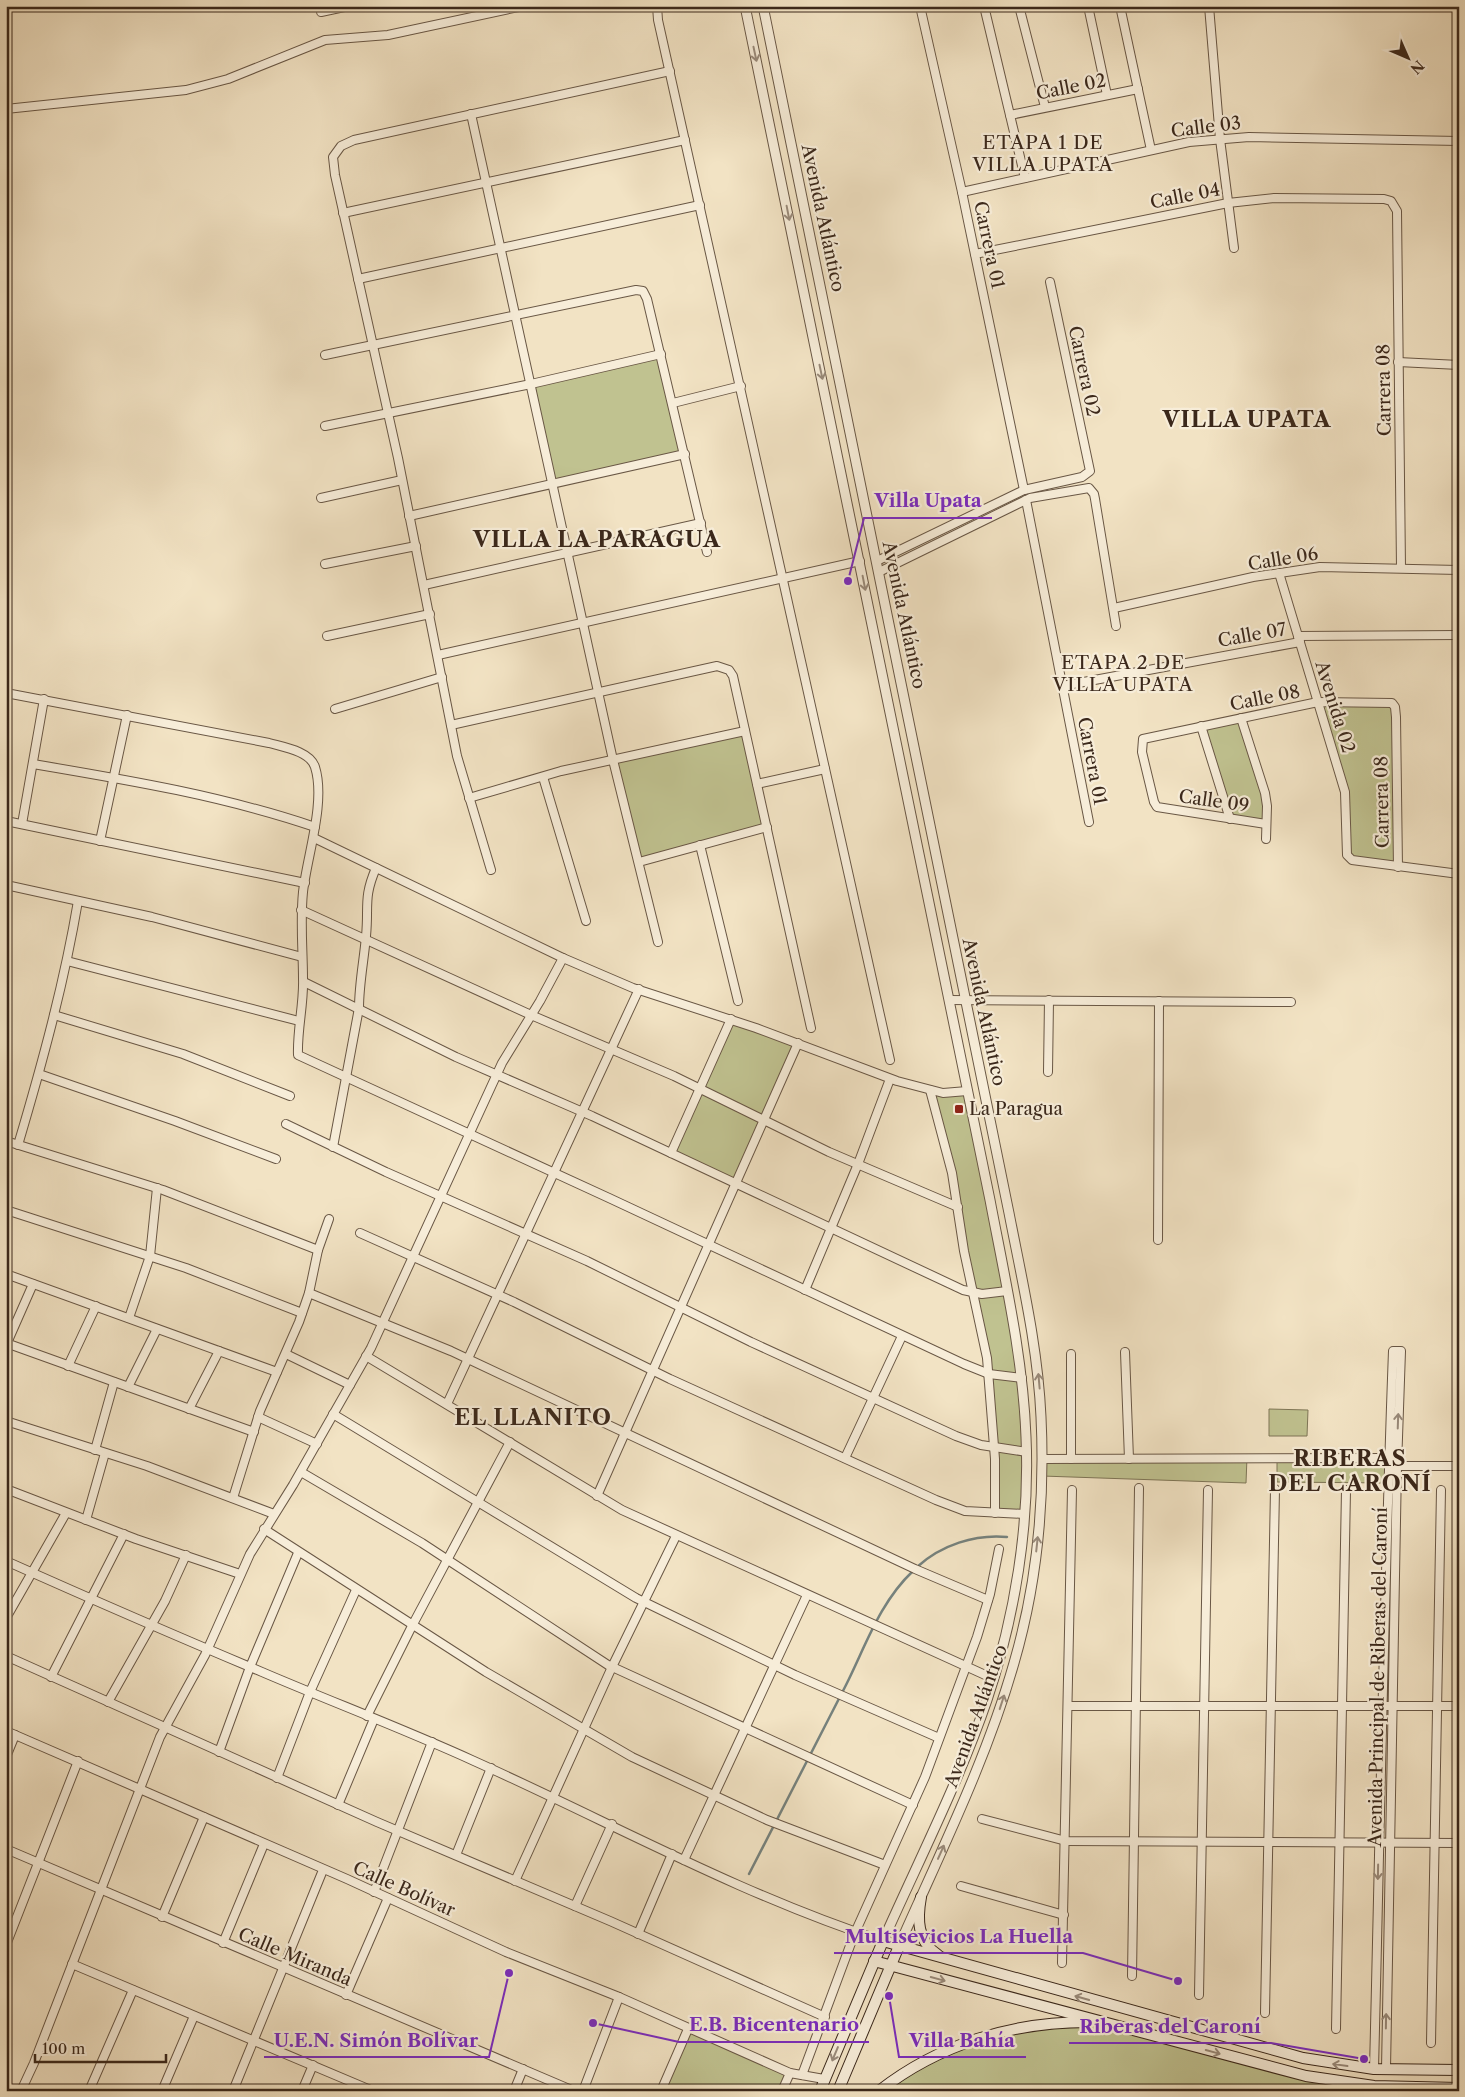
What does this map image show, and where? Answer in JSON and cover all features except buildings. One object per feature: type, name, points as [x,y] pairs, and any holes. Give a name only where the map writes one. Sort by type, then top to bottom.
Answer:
[{"type":"main road","points":[[921,1897],[918,1914],[920,1930],[927,1946],[943,1959]]},
{"type":"main road","points":[[820,2091],[882,1941],[1303,2058],[1386,2069],[1459,2070]]},
{"type":"main road","name":"Avenida Atlántico","points":[[838,2091],[899,1946]]},
{"type":"main road","points":[[874,1961],[1306,2076],[1374,2086],[1459,2088]]},
{"type":"main road","points":[[879,2091],[922,2062],[983,2036],[1024,2026],[1068,2022],[1104,2022]]},
{"type":"street","points":[[321,12],[349,6]]},
{"type":"street","points":[[6,109],[186,90],[228,79],[325,40],[396,34],[523,6]]},
{"type":"street","points":[[657,6],[890,1060]]},
{"type":"street","name":"Avenida Atlántico","points":[[745,6],[949,1000],[1007,1291],[1022,1378],[1027,1452],[1024,1514],[1013,1598],[994,1679],[963,1761],[882,1941]]},
{"type":"street","name":"Avenida Atlántico","points":[[763,6],[1032,1334],[1040,1396],[1042,1459],[1036,1553],[1015,1662],[986,1746],[899,1946]]},
{"type":"street","name":"Carrera 01","points":[[920,6],[962,192],[1024,490]]},
{"type":"street","points":[[984,6],[1026,178]]},
{"type":"street","points":[[1019,6],[1045,108]]},
{"type":"street","points":[[1088,6],[1107,95]]},
{"type":"street","points":[[1120,6],[1151,150]]},
{"type":"street","points":[[1209,6],[1220,139],[1234,248]]},
{"type":"street","points":[[490,870],[469,798],[451,725],[416,546],[343,213],[333,163],[335,152],[341,146],[354,140],[670,71]]},
{"type":"street","name":"Calle 02","points":[[1010,114],[1138,89]]},
{"type":"street","points":[[471,114],[613,760],[658,942]]},
{"type":"street","name":"Calle 03","points":[[962,192],[1189,142],[1220,139],[1459,141]]},
{"type":"street","points":[[343,213],[686,140]]},
{"type":"street","name":"Calle 04","points":[[975,254],[1228,203],[1274,198],[1384,199],[1391,201],[1397,211]]},
{"type":"street","points":[[358,278],[500,246],[700,205]]},
{"type":"street","name":"Carrera 08","points":[[1397,211],[1401,568]]},
{"type":"street","name":"Carrera 02","points":[[1024,490],[1082,477],[1090,471],[1050,282]]},
{"type":"street","points":[[325,355],[515,314],[641,290],[647,299],[661,354],[707,552]]},
{"type":"street","points":[[325,426],[530,384],[661,354]]},
{"type":"street","points":[[1398,362],[1459,364]]},
{"type":"street","points":[[673,403],[741,386]]},
{"type":"street","points":[[409,516],[685,454]]},
{"type":"street","points":[[321,498],[402,480]]},
{"type":"street","points":[[879,572],[1026,500],[1085,488],[1094,494],[1116,626]]},
{"type":"street","points":[[876,561],[1024,490]]},
{"type":"street","name":"Carrera 01","points":[[1026,500],[1089,822]]},
{"type":"street","points":[[424,585],[700,523]]},
{"type":"street","points":[[325,564],[416,546]]},
{"type":"street","points":[[438,656],[860,561]]},
{"type":"street","name":"Calle 06","points":[[1114,608],[1279,573],[1320,567],[1459,570]]},
{"type":"street","name":"Avenida 02","points":[[1279,573],[1345,792],[1346,852],[1352,860],[1398,866]]},
{"type":"street","points":[[326,636],[430,614]]},
{"type":"street","name":"Calle 07","points":[[1062,686],[1299,639],[1459,635]]},
{"type":"street","points":[[451,725],[598,691],[722,667],[729,670],[733,676],[811,1028]]},
{"type":"street","points":[[335,709],[442,677]]},
{"type":"street","points":[[6,693],[269,743],[302,754],[315,766],[317,787],[314,838],[304,883],[301,910],[304,982],[298,1021],[298,1055],[902,1336],[989,1374],[1022,1378]]},
{"type":"street","points":[[22,824],[44,700]]},
{"type":"street","name":"Calle 08","points":[[1158,807],[1152,794],[1142,741],[1146,737],[1318,702],[1388,702],[1395,708]]},
{"type":"street","name":"Carrera 08","points":[[1395,708],[1398,866]]},
{"type":"street","points":[[100,841],[127,715]]},
{"type":"street","points":[[1241,718],[1265,793],[1266,839]]},
{"type":"street","points":[[1201,726],[1230,819]]},
{"type":"street","points":[[469,798],[613,760],[745,731]]},
{"type":"street","points":[[32,764],[114,778],[247,806],[315,827]]},
{"type":"street","points":[[757,784],[825,770]]},
{"type":"street","points":[[543,777],[586,921]]},
{"type":"street","name":"Calle 09","points":[[1158,807],[1266,824]]},
{"type":"street","points":[[6,821],[304,883]]},
{"type":"street","points":[[639,862],[767,826]]},
{"type":"street","points":[[314,838],[563,958],[638,989],[731,1019],[890,1079],[930,1090],[952,1093],[967,1090]]},
{"type":"street","points":[[700,845],[738,1000]]},
{"type":"street","points":[[1398,866],[1458,875]]},
{"type":"street","points":[[333,1147],[359,1008],[359,992],[366,941],[366,898],[376,868]]},
{"type":"street","points":[[6,885],[152,917],[302,957]]},
{"type":"street","points":[[18,1145],[54,1015],[67,961],[78,901]]},
{"type":"street","points":[[301,910],[366,941],[701,1090],[858,1164],[958,1207]]},
{"type":"street","points":[[21,2091],[165,1728],[208,1649],[240,1574],[264,1529],[301,1472],[384,1322],[496,1074],[510,1046],[531,1015],[563,958]]},
{"type":"street","points":[[67,961],[298,1021]]},
{"type":"street","points":[[304,982],[414,1037],[582,1112],[973,1293],[1007,1291]]},
{"type":"street","points":[[447,1404],[612,1050],[638,989]]},
{"type":"street","points":[[949,1000],[1291,1002]]},
{"type":"street","points":[[1048,1000],[1048,1072]]},
{"type":"street","points":[[1158,1240],[1159,1001]]},
{"type":"street","points":[[54,1015],[183,1054],[290,1096]]},
{"type":"street","points":[[671,1153],[701,1090],[731,1019]]},
{"type":"street","points":[[597,1496],[682,1309],[708,1245],[798,1043]]},
{"type":"street","points":[[39,1074],[276,1159]]},
{"type":"street","points":[[805,1290],[858,1164],[890,1079]]},
{"type":"street","points":[[930,1090],[958,1207],[964,1251],[989,1374],[994,1448],[995,1513]]},
{"type":"street","points":[[286,1124],[587,1261],[682,1309],[956,1436],[994,1448],[1027,1452]]},
{"type":"street","points":[[6,1141],[157,1188],[318,1250]]},
{"type":"street","points":[[128,1318],[150,1256],[157,1188]]},
{"type":"street","points":[[6,1210],[186,1268],[302,1313]]},
{"type":"street","points":[[233,1498],[258,1417],[302,1313],[309,1292],[318,1250],[329,1219]]},
{"type":"street","points":[[360,1233],[498,1295],[653,1371],[953,1507],[971,1512],[1024,1514]]},
{"type":"street","points":[[6,1274],[277,1372]]},
{"type":"street","points":[[33,1284],[7,1343],[254,1432]]},
{"type":"street","points":[[309,1292],[469,1359],[915,1569],[988,1600]]},
{"type":"street","points":[[68,1366],[96,1306]]},
{"type":"street","points":[[128,1387],[157,1329]]},
{"type":"street","points":[[845,1458],[902,1336]]},
{"type":"street","points":[[189,1409],[219,1351]]},
{"type":"street","name":"Avenida Principal de Riberas del Caroní","points":[[1374,2068],[1381,1705],[1394,1461],[1401,1351],[1393,1351],[1394,1461],[1392,1705],[1386,2069]]},
{"type":"street","points":[[1125,1352],[1129,1458]]},
{"type":"street","points":[[286,1354],[350,1385]]},
{"type":"street","points":[[1070,1354],[1071,1459]]},
{"type":"street","points":[[366,1356],[597,1496],[676,1536],[994,1679]]},
{"type":"street","points":[[96,1450],[114,1382]]},
{"type":"street","points":[[333,1414],[643,1601],[774,1665],[939,1738]]},
{"type":"street","points":[[258,1417],[317,1444]]},
{"type":"street","points":[[6,1421],[105,1453],[274,1514]]},
{"type":"street","points":[[338,1805],[371,1718],[412,1626],[510,1442]]},
{"type":"street","points":[[86,1520],[105,1453]]},
{"type":"street","points":[[1042,1459],[1394,1461],[1459,1466]]},
{"type":"street","points":[[301,1472],[448,1560],[612,1667],[913,1805]]},
{"type":"street","points":[[1132,1976],[1139,1488]]},
{"type":"street","points":[[1265,2012],[1275,1489]]},
{"type":"street","points":[[1062,1963],[1072,1490]]},
{"type":"street","points":[[1199,1995],[1208,1490]]},
{"type":"street","points":[[1336,2029],[1346,1490]]},
{"type":"street","points":[[1431,2043],[1440,1490]]},
{"type":"street","points":[[7,1491],[240,1574]]},
{"type":"street","points":[[6,1618],[66,1513]]},
{"type":"street","points":[[264,1529],[412,1626],[583,1730],[632,1756],[767,1820],[885,1865]]},
{"type":"street","points":[[51,1677],[93,1599],[124,1534]]},
{"type":"street","points":[[515,1881],[612,1667],[676,1536]]},
{"type":"street","points":[[802,2075],[856,1932],[913,1805],[966,1668],[988,1600],[999,1550]]},
{"type":"street","points":[[220,1752],[250,1667],[298,1553]]},
{"type":"street","points":[[108,1702],[152,1625],[186,1556]]},
{"type":"street","points":[[6,1561],[250,1667],[432,1742],[554,1796],[738,1886],[882,1941]]},
{"type":"street","points":[[277,1778],[310,1692],[356,1590]]},
{"type":"street","points":[[684,1860],[807,1595]]},
{"type":"street","points":[[6,1656],[338,1805],[575,1906],[824,2017]]},
{"type":"street","points":[[1068,1706],[1459,1706]]},
{"type":"street","name":"Calle Bolívar","points":[[6,1731],[140,1788],[506,1952],[619,1997],[790,2073],[824,2079]]},
{"type":"street","points":[[6,1757],[15,1735]]},
{"type":"street","points":[[374,1892],[432,1742]]},
{"type":"street","points":[[6,1945],[78,1761]]},
{"type":"street","points":[[456,1855],[490,1768]]},
{"type":"street","points":[[162,1917],[204,1817]]},
{"type":"street","points":[[982,1818],[1066,1841],[1459,1843]]},
{"type":"street","points":[[575,1906],[612,1824]]},
{"type":"street","points":[[223,1942],[264,1844]]},
{"type":"street","name":"Calle Miranda","points":[[6,1849],[574,2091]]},
{"type":"street","points":[[638,1934],[672,1854]]},
{"type":"street","points":[[233,2091],[323,1870]]},
{"type":"street","points":[[961,1886],[1064,1915]]},
{"type":"street","points":[[346,1995],[388,1898]]},
{"type":"street","points":[[72,1964],[372,2091]]},
{"type":"street","points":[[89,2091],[133,1990]]},
{"type":"street","points":[[584,2091],[619,1997]]},
{"type":"street","points":[[162,2091],[194,2016]]},
{"type":"street","points":[[661,2091],[688,2029]]},
{"type":"street","points":[[302,2091],[313,2065]]},
{"type":"street","points":[[514,2091],[523,2069]]},
{"type":"street","points":[[782,2091],[790,2073]]},
{"type":"green space","points":[[661,354],[685,454],[553,485],[531,384]]},
{"type":"green space","points":[[1318,702],[1392,703],[1398,867],[1350,858],[1346,800]]},
{"type":"green space","points":[[1241,718],[1261,780],[1266,824],[1230,819],[1201,726]]},
{"type":"green space","points":[[745,731],[767,827],[639,862],[613,760]]},
{"type":"green space","points":[[731,1019],[798,1043],[736,1183],[671,1153]]},
{"type":"green space","points":[[930,1090],[967,1091],[1022,1378],[1024,1514],[995,1513],[990,1383],[959,1212]]},
{"type":"green space","points":[[1269,1409],[1308,1410],[1307,1436],[1269,1436]]},
{"type":"green space","points":[[1247,1457],[1246,1483],[1042,1476],[1042,1459]]},
{"type":"green space","points":[[1277,1457],[1389,1458],[1388,1483],[1277,1482]]},
{"type":"green space","points":[[1104,2022],[1306,2076],[1459,2091],[879,2091],[983,2036]]},
{"type":"green space","points":[[688,2029],[790,2073],[782,2091],[661,2091]]},
{"type":"waterway","points":[[917,1567],[926,1559],[959,1543],[983,1537],[1007,1537]]},
{"type":"waterway","points":[[749,1874],[883,1610],[891,1596],[913,1571]]},
{"type":"place","name":"Villa Upata","points":[[848,581]]},
{"type":"place","name":"La Paragua","points":[[959,1109]]},
{"type":"place","name":"U.E.N. Simón Bolívar","points":[[509,1973]]},
{"type":"place","name":"Multisevicios La Huella","points":[[1178,1981]]},
{"type":"place","name":"Villa Bahía","points":[[889,1996]]},
{"type":"place","name":"E.B. Bicentenario","points":[[593,2023]]},
{"type":"place","name":"Riberas del Caroní","points":[[1364,2059]]},
{"type":"district","name":"ETAPA 1 DE VILLA UPATA","points":[[1043,153]]},
{"type":"district","name":"VILLA UPATA","points":[[1247,419]]},
{"type":"district","name":"VILLA LA PARAGUA","points":[[597,539]]},
{"type":"district","name":"ETAPA 2 DE VILLA UPATA","points":[[1123,673]]},
{"type":"district","name":"EL LLANITO","points":[[533,1417]]},
{"type":"district","name":"RIBERAS DEL CARONÍ","points":[[1350,1470]]}]
